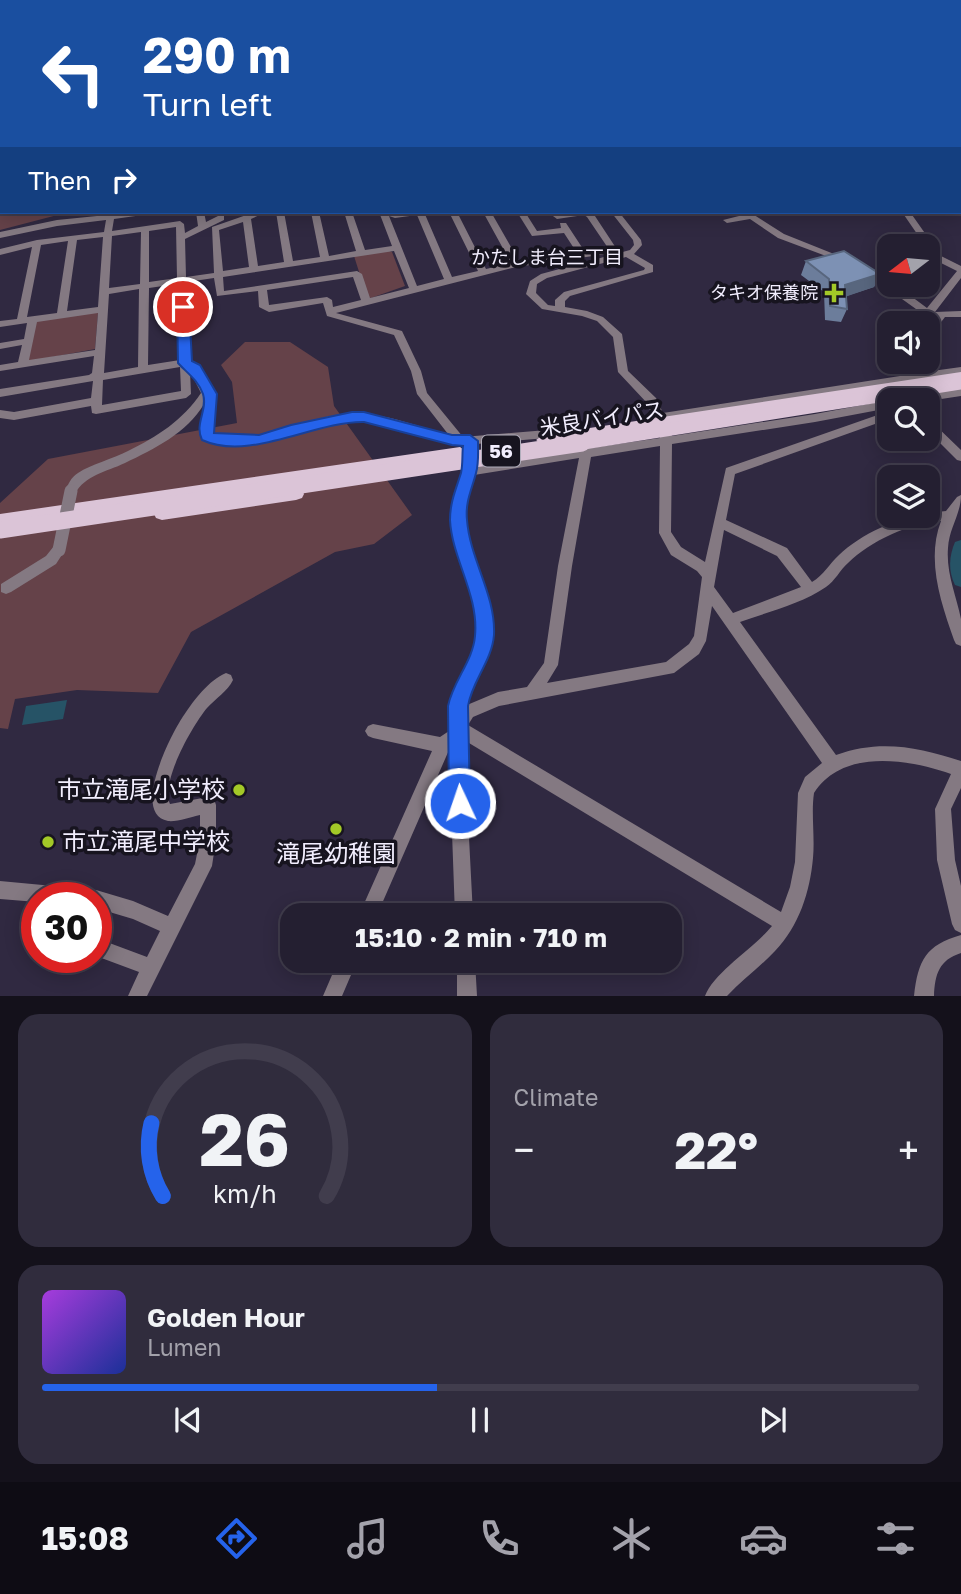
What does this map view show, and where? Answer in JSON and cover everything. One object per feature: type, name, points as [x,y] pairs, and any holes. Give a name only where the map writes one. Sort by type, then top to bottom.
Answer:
[{"type":"main road","points":[[917,388],[960,381]]},
{"type":"main road","name":"米良バイパス","points":[[0,523],[960,381]]},
{"type":"main road","name":"米良バイパス","points":[[0,533],[577,444],[960,381]]},
{"type":"main road","points":[[0,523],[463,454],[545,446],[877,394]]},
{"type":"main road","points":[[664,428],[877,407]]},
{"type":"main road","points":[[0,533],[197,509],[463,454]]},
{"type":"street","points":[[0,235],[111,214],[109,233],[104,292],[96,410],[186,394],[180,224],[109,233],[37,243],[0,252]]},
{"type":"street","points":[[200,214],[202,227]]},
{"type":"street","points":[[280,214],[289,263]]},
{"type":"street","points":[[314,214],[325,258]]},
{"type":"street","points":[[349,214],[361,253]]},
{"type":"street","points":[[385,214],[413,288]]},
{"type":"street","points":[[421,214],[449,280]]},
{"type":"street","points":[[454,214],[483,272]]},
{"type":"street","points":[[488,214],[516,264]]},
{"type":"street","points":[[522,214],[535,234],[566,230]]},
{"type":"street","points":[[555,214],[582,254]]},
{"type":"street","points":[[330,311],[516,264],[611,251],[612,248],[586,214]]},
{"type":"street","points":[[616,214],[638,243],[629,255],[544,276],[536,281],[530,291],[534,300],[545,307],[590,315],[613,329],[619,340],[623,372],[649,396],[664,428],[665,533],[676,551],[702,567],[708,583],[730,620],[833,764]]},
{"type":"street","points":[[906,214],[934,253],[961,271],[936,311]]},
{"type":"street","points":[[181,238],[202,227],[244,215]]},
{"type":"street","points":[[244,215],[254,269]]},
{"type":"street","points":[[244,215],[215,229],[220,294],[357,274],[366,302]]},
{"type":"street","points":[[727,220],[751,216],[782,236],[848,261],[877,278]]},
{"type":"street","points":[[143,370],[145,229]]},
{"type":"street","points":[[62,315],[73,238]]},
{"type":"street","points":[[21,321],[37,243]]},
{"type":"street","points":[[104,292],[397,248]]},
{"type":"street","points":[[560,310],[560,300],[568,294],[648,272],[650,267],[647,264],[629,255]]},
{"type":"street","points":[[262,288],[264,307],[269,309],[327,300],[330,314],[398,334],[416,371],[422,394],[463,454],[458,522],[484,609],[484,638],[475,667],[461,692],[452,736],[463,903]]},
{"type":"street","points":[[909,298],[927,311]]},
{"type":"street","points":[[0,324],[103,309]]},
{"type":"street","points":[[940,314],[961,314]]},
{"type":"street","points":[[23,364],[33,319]]},
{"type":"street","points":[[0,346],[28,341]]},
{"type":"street","points":[[0,368],[100,352]]},
{"type":"street","points":[[0,393],[91,378],[98,373],[143,370],[185,363],[195,369],[211,402],[205,429],[213,439],[260,440],[291,430],[352,417],[364,417],[463,454],[586,451],[664,428]]},
{"type":"street","points":[[912,388],[930,374],[960,381]]},
{"type":"street","points":[[6,588],[51,560],[59,550],[71,491],[82,476],[143,450],[195,409],[206,393]]},
{"type":"street","points":[[0,414],[14,416],[96,401]]},
{"type":"street","points":[[374,903],[452,736],[468,712],[481,704],[531,693],[668,668],[694,649],[701,637],[708,583],[730,471],[877,409]]},
{"type":"street","points":[[463,454],[537,433],[544,435],[664,428]]},
{"type":"street","points":[[940,437],[961,457]]},
{"type":"street","points":[[531,693],[551,665],[565,566],[586,451]]},
{"type":"street","points":[[961,500],[944,523],[942,561],[946,597],[961,640]]},
{"type":"street","points":[[730,620],[827,579],[842,559],[857,547],[924,519],[937,515],[948,516]]},
{"type":"street","points":[[721,523],[782,552],[809,588]]},
{"type":"street","points":[[137,996],[203,866],[208,839],[208,805],[169,813],[162,809],[158,801],[162,784],[177,739],[201,703],[226,680]]},
{"type":"street","points":[[373,731],[452,736],[785,924]]},
{"type":"street","points":[[714,996],[726,980],[764,948],[785,924],[799,888],[805,856],[805,796],[814,778],[833,764],[879,751],[908,754],[961,769],[943,809],[946,860],[961,924]]},
{"type":"street","points":[[0,890],[21,892]]},
{"type":"street","points":[[112,904],[171,926]]},
{"type":"street","points":[[924,996],[926,968],[942,950],[961,944]]},
{"type":"street","points":[[112,953],[150,967]]},
{"type":"street","points":[[332,996],[343,973]]},
{"type":"street","points":[[466,973],[467,996]]},
{"type":"shaded area","points":[[61,214],[0,230],[0,215]]},
{"type":"shaded area","points":[[392,252],[405,286],[367,297],[354,256]]},
{"type":"shaded area","points":[[98,313],[95,349],[31,361],[27,359],[35,321]]},
{"type":"shaded area","points":[[245,342],[290,342],[328,367],[334,406],[412,515],[374,544],[335,552],[191,632],[158,693],[77,690],[15,699],[8,729],[0,728],[0,503],[48,459],[237,423],[232,382],[221,365]]},
{"type":"water","points":[[67,700],[63,719],[22,725],[26,706]]},
{"type":"building","points":[[844,251],[877,272],[877,275],[845,285],[847,309],[830,306],[829,279],[806,261]]},
{"type":"waterway","points":[[961,547],[958,567],[961,580]]},
{"type":"place","name":"タキオ保養院","points":[[834,293]]},
{"type":"place","name":"市立滝尾小学校","points":[[239,790]]},
{"type":"place","name":"滝尾幼稚園","points":[[336,829]]},
{"type":"place","name":"市立滝尾中学校","points":[[48,842]]},
{"type":"district","name":"かたしま台三丁目","points":[[547,257]]},
{"type":"route","points":[[183,307],[185,363],[199,374],[206,393],[209,394],[211,402],[205,429],[213,439],[260,440],[291,430],[352,417],[364,417],[431,436],[470,441],[469,471],[460,497],[458,522],[464,550],[484,609],[484,638],[481,653],[465,681],[458,706],[456,735],[460,803]]}]
